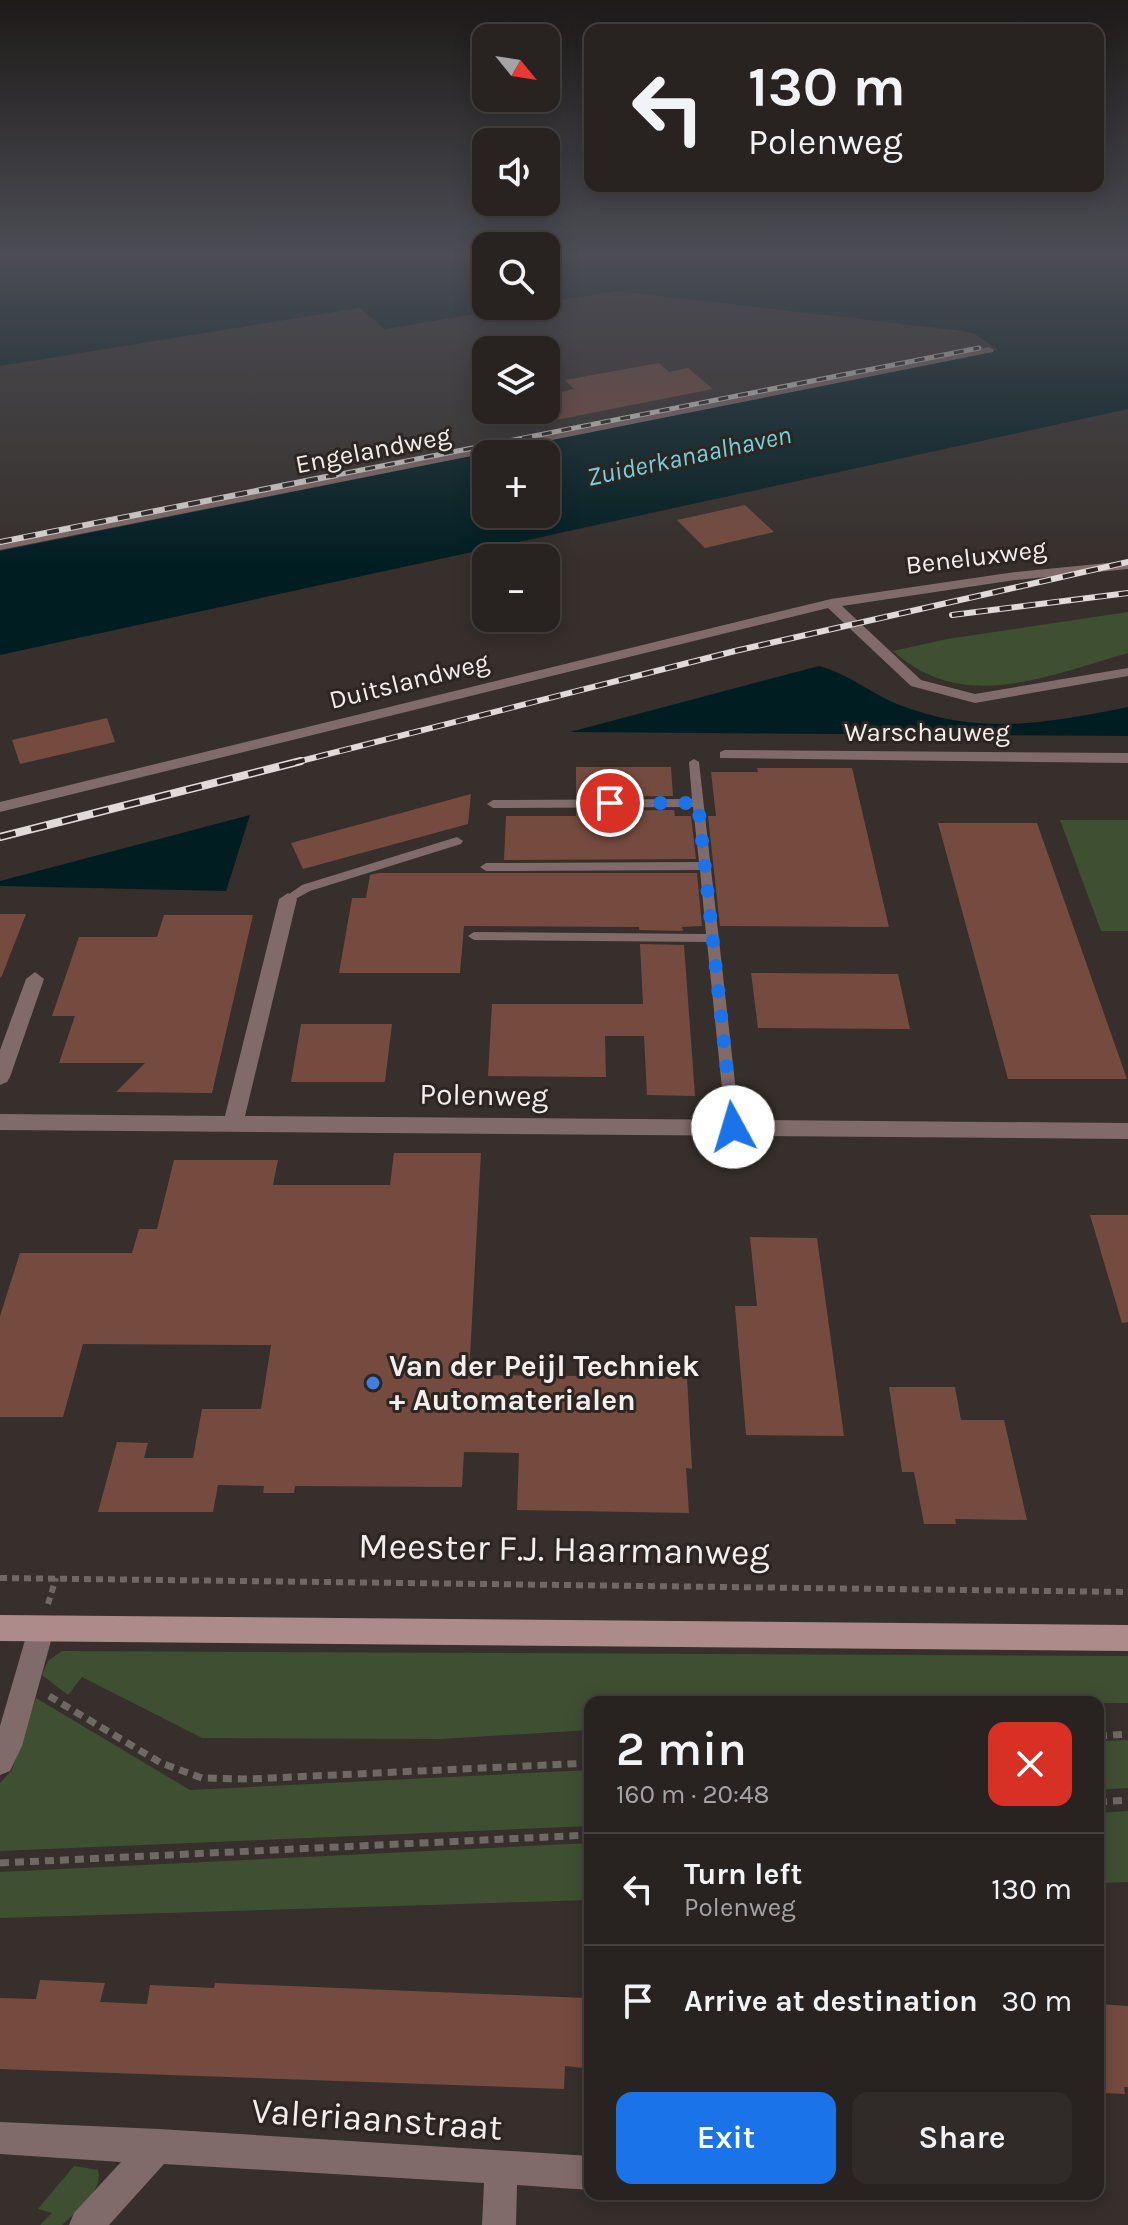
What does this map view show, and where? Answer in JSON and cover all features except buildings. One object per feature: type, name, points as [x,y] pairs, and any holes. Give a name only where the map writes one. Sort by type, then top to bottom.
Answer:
[{"type":"main road","points":[[0,1628],[1128,1638]]},
{"type":"street","name":"Engelandweg","points":[[0,546],[939,360]]},
{"type":"street","name":"Beneluxweg","points":[[831,603],[1000,577],[1128,565]]},
{"type":"street","points":[[831,603],[916,683],[975,699],[1128,672]]},
{"type":"street","name":"Duitslandweg","points":[[0,807],[831,603]]},
{"type":"street","name":"Warschauweg","points":[[725,755],[1128,758]]},
{"type":"street","points":[[234,1122],[288,899]]},
{"type":"street","points":[[0,1077],[35,979]]},
{"type":"street","name":"Polenweg","points":[[0,1122],[1128,1131]]},
{"type":"street","points":[[0,1761],[8,1746],[41,1630]]},
{"type":"street","name":"Valeriaanstraat","points":[[0,2138],[159,2145],[584,2173]]},
{"type":"street","points":[[86,2225],[159,2145]]},
{"type":"street","points":[[499,2225],[501,2168]]},
{"type":"lane","points":[[694,762],[733,1127]]},
{"type":"lane","points":[[493,804],[698,803]]},
{"type":"lane","points":[[288,899],[306,888],[457,841]]},
{"type":"lane","points":[[486,867],[704,866]]},
{"type":"lane","points":[[474,936],[712,938]]},
{"type":"path","name":"Meester F.J. Haarmanweg","points":[[0,1578],[1128,1592]]},
{"type":"path","points":[[26,1682],[161,1763],[202,1778],[249,1779],[584,1763]]},
{"type":"path","points":[[1104,1736],[1128,1734]]},
{"type":"path","points":[[1104,1802],[1128,1800]]},
{"type":"path","points":[[0,1863],[584,1835]]},
{"type":"green space","points":[[1128,612],[1128,653],[1037,679],[1007,684],[977,686],[948,681],[920,670],[893,651],[947,639]]},
{"type":"green space","points":[[1060,820],[1128,820],[1128,931],[1101,931]]},
{"type":"green space","points":[[62,1651],[1128,1656],[1128,1703],[1104,1703],[1104,1696],[584,1696],[584,1730],[441,1739],[202,1738],[82,1677],[68,1695],[42,1675],[48,1661]]},
{"type":"green space","points":[[36,1698],[190,1790],[584,1770],[584,1826],[0,1851],[0,1783],[12,1770]]},
{"type":"green space","points":[[1128,1740],[1128,1788],[1104,1790],[1104,1741]]},
{"type":"green space","points":[[1128,1811],[1128,1882],[1104,1883],[1104,1813]]},
{"type":"green space","points":[[584,1843],[584,1900],[0,1918],[0,1872]]},
{"type":"green space","points":[[74,2166],[98,2170],[99,2178],[93,2193],[62,2225],[40,2225],[52,2213],[38,2209]]},
{"type":"water","points":[[0,360],[38,360],[0,366]]},
{"type":"water","name":"Zuiderkanaalhaven","points":[[949,360],[1128,360],[1128,409],[509,544],[472,544],[472,552],[0,655],[0,551],[472,456],[472,528],[560,528],[560,440],[551,440]]},
{"type":"water","points":[[819,666],[902,706],[960,721],[987,724],[1042,722],[1128,707],[1128,736],[570,732]]},
{"type":"water","points":[[250,815],[226,891],[0,886],[0,881]]},
{"type":"railway","points":[[326,477],[919,360]]},
{"type":"railway","points":[[0,542],[336,475]]},
{"type":"railway","points":[[293,763],[735,651],[1128,562]]},
{"type":"railway","points":[[952,615],[1128,593]]},
{"type":"railway","points":[[0,837],[301,761]]},
{"type":"place","name":"Van der Peijl Techniek + Automaterialen","points":[[373,1383]]},
{"type":"route","points":[[610,803],[698,803],[733,1127]]}]
